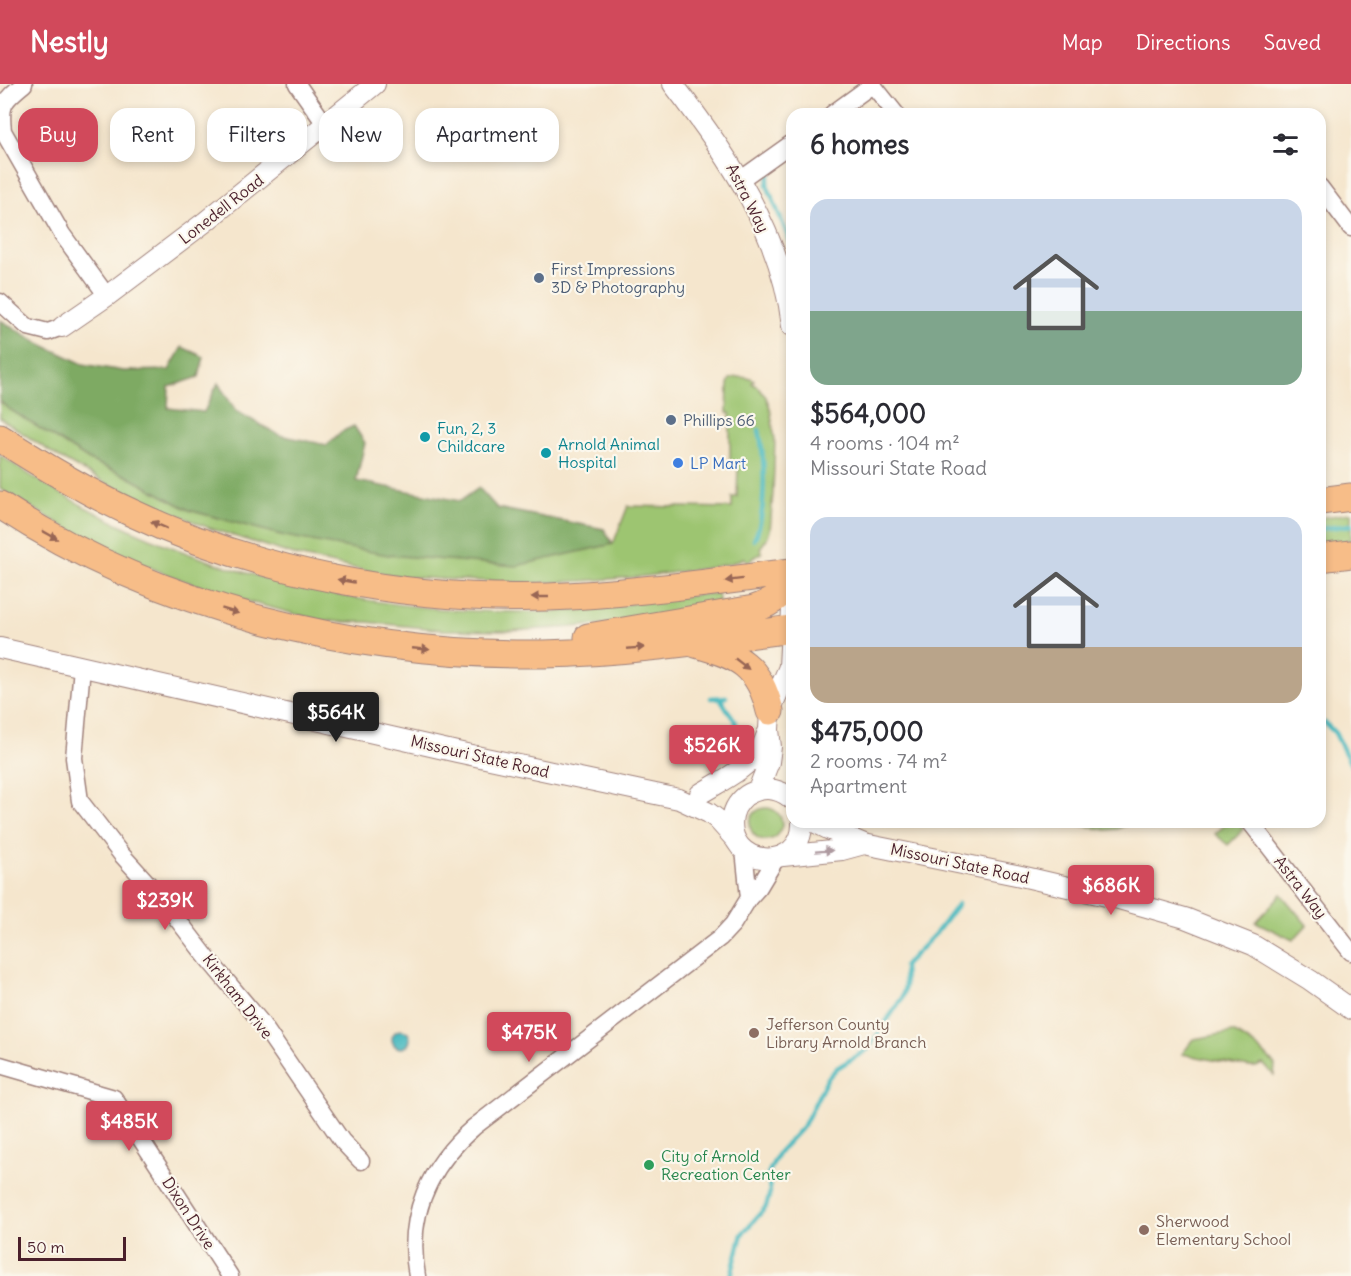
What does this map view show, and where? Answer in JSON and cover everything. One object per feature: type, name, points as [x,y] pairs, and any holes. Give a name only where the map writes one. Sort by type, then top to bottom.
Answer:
[{"type":"highway","points":[[0,438],[82,488],[179,533],[230,552],[281,567],[355,583],[441,594],[547,597],[600,594],[786,575]]},
{"type":"highway","points":[[1326,500],[1351,497]]},
{"type":"highway","points":[[0,506],[61,541],[157,585],[257,619],[360,642],[492,654],[592,652],[690,642],[786,625]]},
{"type":"highway","points":[[1326,557],[1351,554]]},
{"type":"highway","points":[[492,654],[754,609],[769,603],[786,587]]},
{"type":"highway","points":[[690,642],[722,651],[742,661],[761,682],[766,696],[769,721]]},
{"type":"street","points":[[24,84],[5,100],[0,114],[3,131],[62,234],[107,296]]},
{"type":"street","points":[[297,84],[319,115]]},
{"type":"street","name":"Lonedell Road","points":[[345,108],[375,84]]},
{"type":"street","name":"Astra Way","points":[[673,84],[708,129],[740,180],[776,257],[786,294]]},
{"type":"street","points":[[840,108],[872,84],[891,108]]},
{"type":"street","name":"Lonedell Road","points":[[62,327],[205,222],[319,129]]},
{"type":"street","points":[[740,180],[786,147]]},
{"type":"street","points":[[1326,195],[1351,228]]},
{"type":"street","points":[[0,302],[28,327],[48,332],[62,327]]},
{"type":"street","name":"Missouri State Road","points":[[0,648],[468,754],[679,799],[710,813],[750,855],[761,859],[842,850],[864,844]]},
{"type":"street","name":"Kirkham Drive","points":[[81,667],[74,758],[80,801],[121,854],[161,898],[260,1021],[342,1141],[361,1161]]},
{"type":"street","points":[[700,794],[738,770],[762,747],[769,721],[786,683]]},
{"type":"street","points":[[749,898],[740,845],[732,826],[734,812],[741,800],[755,791],[769,762],[771,747],[769,721]]},
{"type":"street","name":"Missouri State Road","points":[[679,799],[700,794],[724,794],[765,789],[779,790],[786,795]]},
{"type":"street","points":[[417,1276],[414,1263],[414,1239],[419,1207],[429,1183],[450,1149],[474,1127],[720,938],[733,924],[780,856],[797,844],[802,828]]},
{"type":"street","name":"Missouri State Road","points":[[826,828],[864,844],[1021,876],[1115,898],[1185,918],[1253,945],[1310,980],[1351,1009]]},
{"type":"street","name":"Astra Way","points":[[1255,828],[1351,952]]},
{"type":"street","name":"Dixon Drive","points":[[0,1065],[114,1098],[230,1276]]},
{"type":"green space","points":[[0,320],[39,343],[83,364],[123,371],[169,370],[182,347],[204,357],[199,377],[169,387],[168,408],[204,412],[218,383],[236,411],[279,435],[327,445],[341,432],[354,426],[365,443],[356,481],[460,501],[479,488],[497,508],[604,529],[613,544],[516,566],[388,555],[285,536],[189,510],[127,476],[91,461],[0,401]]},
{"type":"green space","points":[[736,377],[754,380],[752,383],[766,397],[775,440],[770,531],[760,548],[762,552],[748,562],[744,558],[708,568],[638,577],[581,581],[532,583],[407,577],[297,556],[209,528],[117,489],[60,458],[0,418],[0,401],[91,461],[127,476],[189,510],[285,536],[613,544],[628,506],[732,508],[732,497],[737,497],[738,466],[730,465],[730,413],[727,413],[728,384],[730,379]]},
{"type":"green space","points":[[0,455],[67,497],[137,532],[210,561],[285,583],[362,599],[440,609],[518,612],[597,609],[664,598],[718,593],[720,609],[636,621],[508,631],[444,630],[367,622],[318,620],[223,595],[118,554],[75,533],[0,489]]},
{"type":"green space","points":[[1351,513],[1351,540],[1326,543],[1326,517]]},
{"type":"green space","points":[[766,808],[777,813],[782,824],[777,835],[766,840],[755,835],[750,824],[755,813]]},
{"type":"green space","points":[[1096,828],[1119,828],[1117,829]]},
{"type":"green space","points":[[1222,828],[1244,829],[1228,845],[1215,834]]},
{"type":"green space","points":[[1281,894],[1307,925],[1293,940],[1256,922]]},
{"type":"green space","points":[[1233,1032],[1270,1059],[1275,1065],[1274,1075],[1263,1064],[1249,1067],[1182,1054],[1194,1039]]},
{"type":"water","points":[[397,1030],[405,1030],[410,1035],[408,1046],[397,1048],[392,1043],[392,1035]]},
{"type":"waterway","points":[[770,171],[767,185],[786,231]]},
{"type":"waterway","points":[[754,540],[761,516],[764,486],[759,430]]},
{"type":"waterway","points":[[1326,528],[1351,525]]},
{"type":"waterway","points":[[711,698],[726,697]]},
{"type":"waterway","points":[[721,698],[735,720],[741,748]]},
{"type":"waterway","points":[[1326,724],[1335,733],[1351,765]]},
{"type":"waterway","points":[[731,1276],[742,1234],[766,1207],[770,1192],[768,1174],[778,1153],[804,1125],[827,1079],[837,1068],[868,1049],[902,998],[905,986],[904,966],[936,933],[958,904]]},
{"type":"place","name":"First Impressions 3D & Photography","points":[[539,278]]},
{"type":"place","name":"Phillips 66","points":[[671,420]]},
{"type":"place","name":"Fun, 2, 3 Childcare","points":[[425,437]]},
{"type":"place","name":"Arnold Animal Hospital","points":[[546,453]]},
{"type":"place","name":"LP Mart","points":[[678,463]]},
{"type":"place","name":"Jefferson County Library Arnold Branch","points":[[754,1033]]},
{"type":"place","name":"City of Arnold Recreation Center","points":[[649,1165]]},
{"type":"place","name":"Sherwood Elementary School","points":[[1144,1230]]}]
